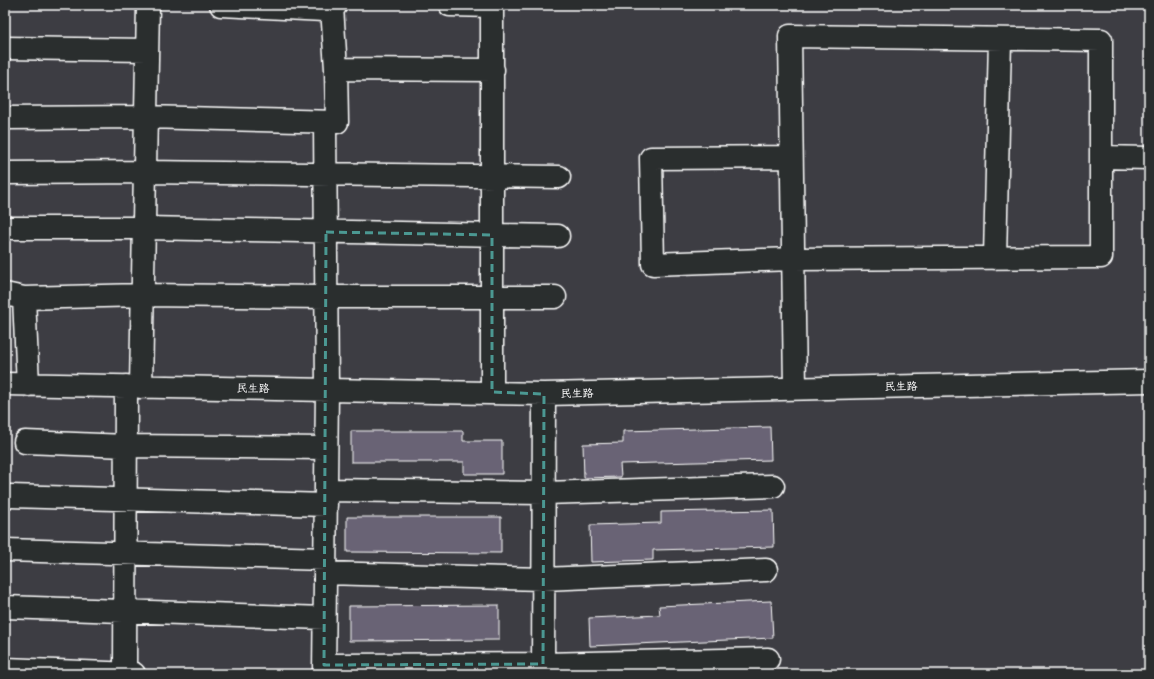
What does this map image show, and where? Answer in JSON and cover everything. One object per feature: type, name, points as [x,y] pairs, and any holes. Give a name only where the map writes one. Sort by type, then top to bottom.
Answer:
[{"type":"street","points":[[124,674],[126,446],[134,386],[142,295],[148,5]]},
{"type":"street","points":[[5,118],[146,117],[337,122],[334,6],[324,10],[221,5]]},
{"type":"street","points":[[450,5],[492,6],[492,392]]},
{"type":"street","points":[[791,157],[651,158],[652,264],[793,259],[1101,257],[1101,40],[790,36],[791,157],[793,259],[795,388]]},
{"type":"street","points":[[995,258],[1000,39]]},
{"type":"street","points":[[5,48],[147,50]]},
{"type":"street","points":[[336,69],[492,70]]},
{"type":"street","points":[[325,122],[327,390],[324,669],[543,669],[768,659]]},
{"type":"street","points":[[1101,157],[1149,158]]},
{"type":"street","points":[[5,173],[145,172],[559,177]]},
{"type":"street","points":[[5,228],[144,228],[558,236]]},
{"type":"street","points":[[28,385],[14,296],[142,295],[492,298],[555,297]]},
{"type":"street","name":"民生路","points":[[5,384],[544,394],[1149,381]]},
{"type":"street","points":[[543,669],[544,394]]},
{"type":"street","points":[[25,442],[126,446],[326,448]]},
{"type":"street","points":[[10,496],[125,499],[326,497],[773,486]]},
{"type":"street","points":[[5,550],[125,554],[543,579],[766,570]]},
{"type":"street","points":[[5,607],[324,618]]},
{"type":"street","points":[[5,669],[134,674]]},
{"type":"highlighted area","points":[[326,232],[492,235],[492,392],[544,394],[543,664],[324,665]]},
{"type":"building","points":[[770,427],[771,460],[620,464],[621,477],[584,478],[583,444],[623,443],[623,431]]},
{"type":"building","points":[[351,431],[463,431],[463,441],[502,441],[502,474],[464,474],[464,462],[351,462]]},
{"type":"building","points":[[773,510],[774,547],[653,550],[653,560],[591,562],[590,525],[661,523],[661,512]]},
{"type":"building","points":[[347,517],[501,517],[501,553],[347,552]]},
{"type":"building","points":[[771,601],[773,638],[590,646],[589,618],[660,615],[659,606]]},
{"type":"building","points":[[499,605],[499,640],[349,641],[349,606]]}]
